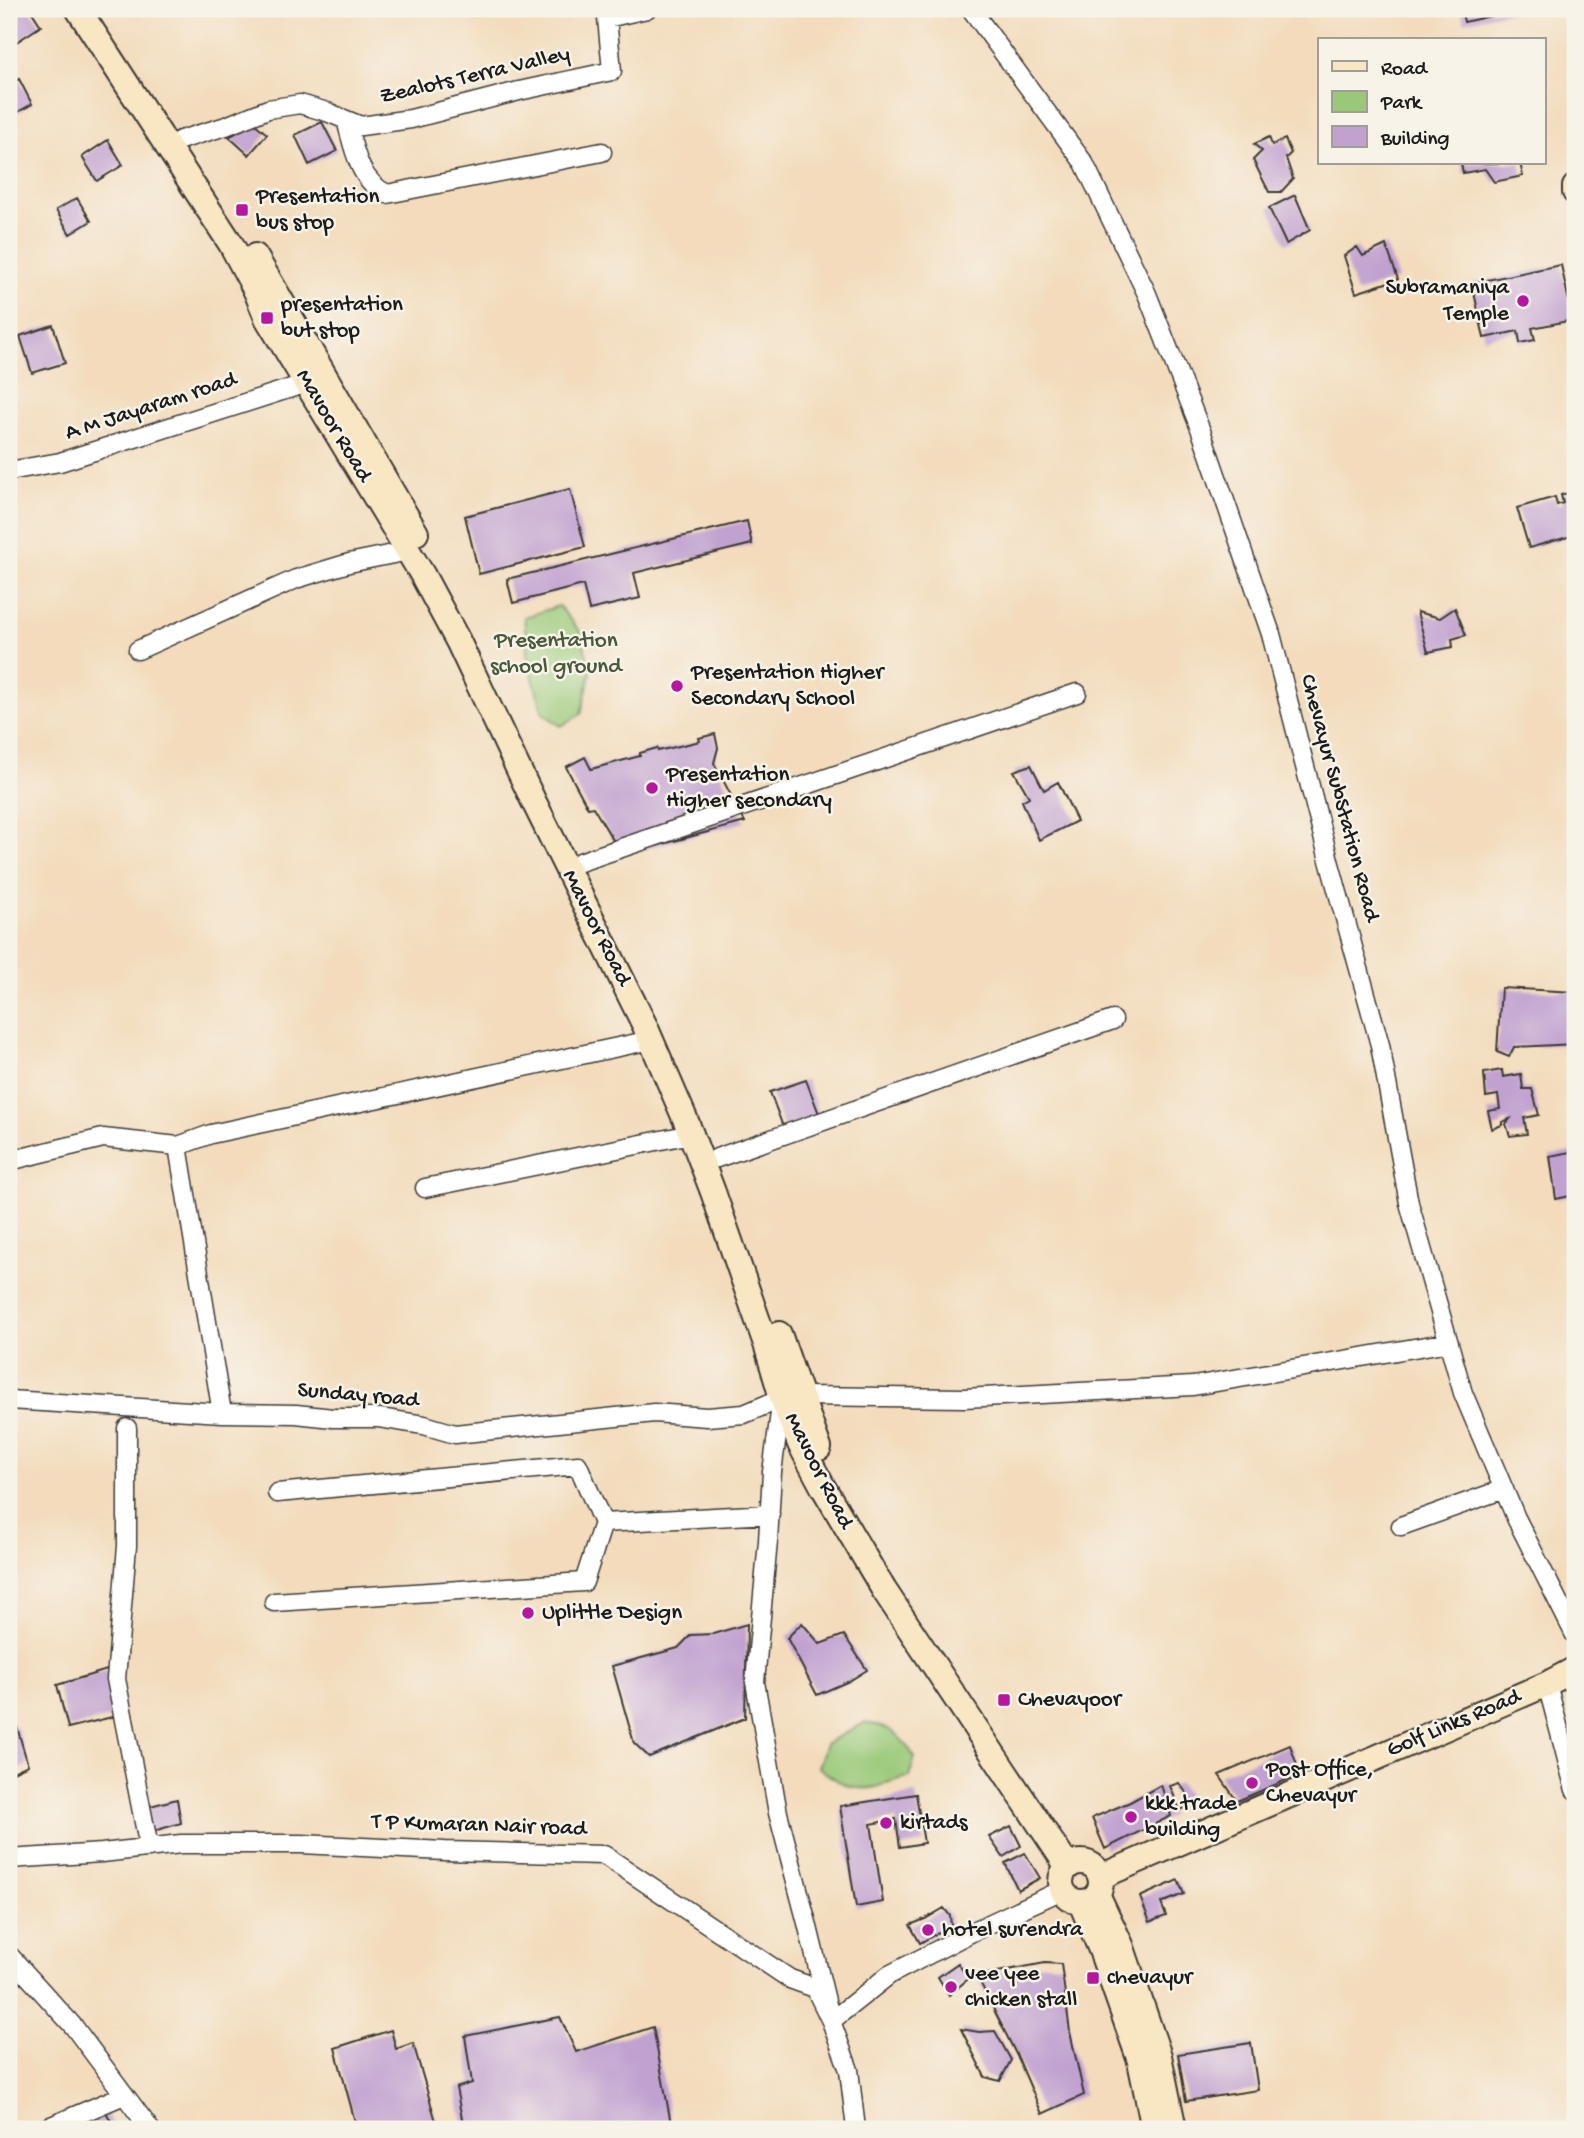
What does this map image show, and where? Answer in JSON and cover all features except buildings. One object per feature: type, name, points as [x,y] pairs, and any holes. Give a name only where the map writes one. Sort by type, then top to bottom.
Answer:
[{"type":"main road","name":"Mavoor Road","points":[[78,9],[231,244],[267,318],[408,551],[458,641],[651,1040],[691,1135],[762,1335],[791,1397],[886,1565],[1026,1778],[1082,1882]]},
{"type":"main road","name":"Mavoor Road","points":[[95,9],[286,307],[475,639],[580,862],[662,1025],[717,1158],[791,1397]]},
{"type":"main road","name":"Golf Links Road","points":[[1082,1882],[1547,1685],[1575,1669]]},
{"type":"main road","points":[[1082,1882],[1101,1950],[1140,2061],[1154,2129]]},
{"type":"main road","points":[[1082,1882],[1121,1945],[1159,2056],[1174,2129]]},
{"type":"street","name":"Zealots Terra Valley","points":[[180,140],[226,127],[268,109],[300,104],[361,126],[411,119],[612,71],[607,18],[647,9]]},
{"type":"street","name":"Chevayur SubStation Road","points":[[971,9],[1084,163],[1147,294],[1201,431],[1271,634],[1329,864],[1380,1045],[1409,1203],[1463,1393],[1516,1518],[1575,1635]]},
{"type":"street","points":[[346,120],[361,170],[376,189],[387,194],[602,152]]},
{"type":"street","name":"A M Jayaram road","points":[[9,471],[60,461],[307,383]]},
{"type":"street","points":[[138,650],[296,579],[349,563],[408,551]]},
{"type":"street","points":[[580,862],[1077,693]]},
{"type":"street","points":[[717,1158],[1113,1020]]},
{"type":"street","points":[[9,1161],[103,1138],[178,1146],[211,1134],[651,1040]]},
{"type":"street","points":[[425,1188],[691,1135]]},
{"type":"street","points":[[178,1146],[222,1413]]},
{"type":"street","points":[[856,2129],[849,2070],[831,2021],[778,1813],[755,1682],[772,1472],[791,1397],[964,1398],[1193,1386],[1449,1342]]},
{"type":"street","name":"Sunday road","points":[[9,1400],[222,1413],[379,1418],[424,1425],[454,1434],[654,1412],[708,1417],[744,1414],[791,1397]]},
{"type":"street","points":[[127,1428],[127,1546],[116,1679],[149,1848]]},
{"type":"street","points":[[274,1602],[584,1582],[603,1523],[578,1465],[277,1493]]},
{"type":"street","points":[[1402,1526],[1504,1489]]},
{"type":"street","points":[[603,1523],[769,1514]]},
{"type":"street","points":[[1547,1685],[1575,1790]]},
{"type":"street","name":"T P Kumaran Nair road","points":[[9,1859],[102,1853],[181,1844],[301,1843],[445,1852],[604,1855],[790,1979],[815,1988],[831,2021]]},
{"type":"street","points":[[831,2021],[889,1975],[1082,1882]]},
{"type":"street","points":[[9,1955],[74,2027],[150,2129]]},
{"type":"street","points":[[44,2129],[124,2095]]},
{"type":"green space","name":"Presentation school ground","points":[[559,606],[581,633],[591,672],[581,714],[561,726],[543,713],[528,660],[524,617]]},
{"type":"green space","points":[[864,1723],[882,1726],[894,1732],[904,1742],[915,1757],[909,1777],[876,1787],[860,1788],[838,1781],[818,1767],[826,1744]]},
{"type":"place","name":"Presentation bus stop","points":[[242,210]]},
{"type":"place","name":"Subramaniya Temple","points":[[1523,301]]},
{"type":"place","name":"presentation but stop","points":[[267,318]]},
{"type":"place","name":"Presentation Higher Secondary School","points":[[677,686]]},
{"type":"place","name":"Presentation Higher secondary","points":[[652,788]]},
{"type":"place","name":"Uplittle Design","points":[[528,1613]]},
{"type":"place","name":"Chevayoor","points":[[1004,1700]]},
{"type":"place","name":"Post Office, Chevayur","points":[[1252,1783]]},
{"type":"place","name":"kkk trade building","points":[[1131,1817]]},
{"type":"place","name":"kirtads","points":[[886,1823]]},
{"type":"place","name":"hotel surendra","points":[[928,1930]]},
{"type":"place","name":"chevayur","points":[[1093,1978]]},
{"type":"place","name":"vee yee chicken stall","points":[[951,1987]]}]
